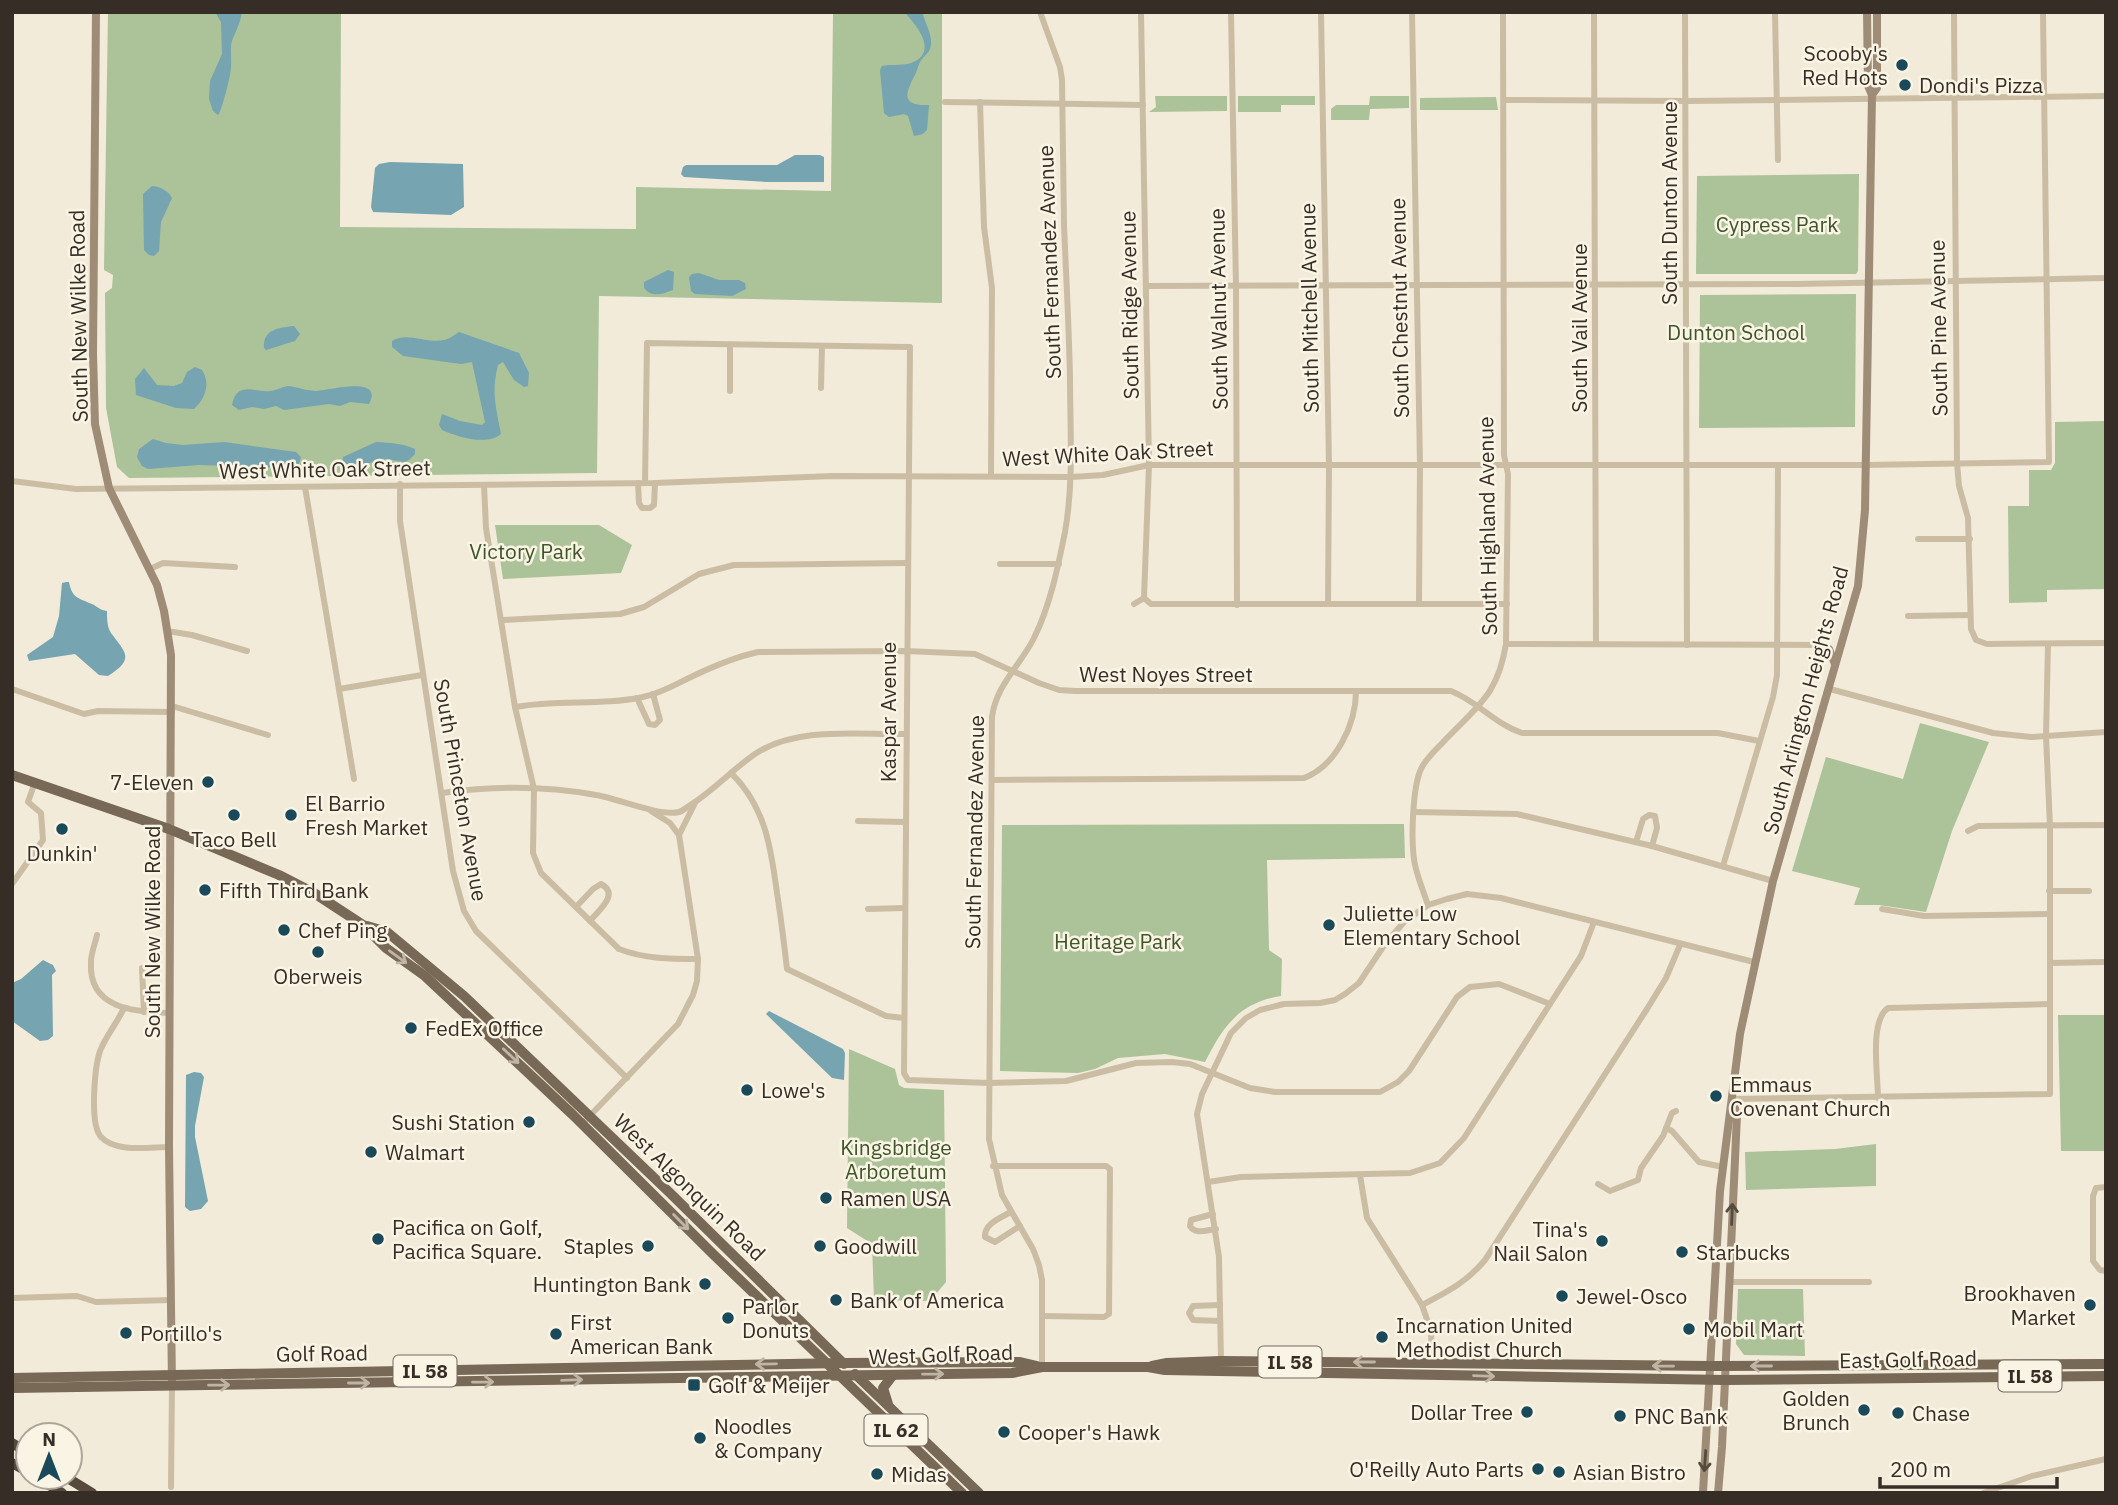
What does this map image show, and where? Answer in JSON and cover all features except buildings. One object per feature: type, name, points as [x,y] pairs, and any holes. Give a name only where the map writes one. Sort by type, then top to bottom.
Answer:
[{"type":"main road","name":"South New Wilke Road","points":[[96,12],[93,402],[99,449],[109,488],[157,585],[171,655],[169,1147],[172,1385]]},
{"type":"main road","name":"South Arlington Heights Road","points":[[1703,1493],[1723,1167],[1740,1034],[1773,881],[1858,586],[1865,510],[1871,97],[1868,86],[1867,12]]},
{"type":"main road","name":"South Arlington Heights Road","points":[[1871,97],[1877,88],[1877,12]]},
{"type":"main road","points":[[1822,645],[1844,636]]},
{"type":"main road","points":[[1822,645],[1829,649],[1836,667]]},
{"type":"main road","name":"West Algonquin Road","points":[[12,775],[169,829],[279,875],[314,893],[363,925],[387,932],[432,968],[586,1120],[979,1493]]},
{"type":"main road","name":"South Arlington Heights Road","points":[[1718,1493],[1737,1115],[1733,1099]]},
{"type":"main road","name":"West Algonquin Road","points":[[586,1120],[714,1255],[962,1493]]},
{"type":"main road","name":"West Golf Road","points":[[843,1363],[1020,1362],[1042,1367]]},
{"type":"main road","name":"West Golf Road","points":[[1221,1366],[1432,1362],[1711,1366]]},
{"type":"main road","name":"Golf Road","points":[[12,1378],[843,1363]]},
{"type":"main road","name":"West Golf Road","points":[[841,1375],[1012,1373],[1042,1367],[1148,1367],[1167,1363],[1432,1375],[1710,1380]]},
{"type":"main road","name":"East Golf Road","points":[[1711,1366],[2106,1364]]},
{"type":"main road","name":"Golf Road","points":[[12,1388],[841,1375]]},
{"type":"main road","points":[[891,1411],[883,1388],[892,1375]]},
{"type":"main road","name":"East Golf Road","points":[[1710,1380],[2106,1376]]},
{"type":"street","name":"South Fernandez Avenue","points":[[1040,12],[1060,67],[1069,309],[1071,477],[1069,507],[1059,564],[1039,627],[1001,687],[993,707],[989,1139],[993,1166],[1002,1195],[1033,1248],[1039,1265],[1042,1367]]},
{"type":"street","name":"South Ridge Avenue","points":[[1141,12],[1149,465],[1144,598]]},
{"type":"street","name":"South Walnut Avenue","points":[[1231,12],[1236,286],[1237,605]]},
{"type":"street","name":"South Mitchell Avenue","points":[[1321,12],[1329,465],[1328,604]]},
{"type":"street","name":"South Chestnut Avenue","points":[[1412,12],[1420,465],[1419,604]]},
{"type":"street","name":"South Highland Avenue","points":[[1428,905],[1415,868],[1413,850],[1417,780],[1422,766],[1477,707],[1498,678],[1506,644],[1508,474],[1505,464],[1503,12]]},
{"type":"street","name":"South Vail Avenue","points":[[1594,12],[1596,644]]},
{"type":"street","name":"South Dunton Avenue","points":[[1685,12],[1687,645]]},
{"type":"street","points":[[1775,12],[1778,160]]},
{"type":"street","name":"South Pine Avenue","points":[[1954,12],[1957,463],[1970,539],[1971,629],[1976,640],[1987,644],[2048,644]]},
{"type":"street","points":[[2043,12],[2045,279]]},
{"type":"street","points":[[1505,100],[1687,101],[2106,96]]},
{"type":"street","points":[[945,102],[1143,105]]},
{"type":"street","points":[[980,102],[984,228],[992,288],[991,476]]},
{"type":"street","points":[[1146,286],[1867,283],[2106,278]]},
{"type":"street","name":"West White Oak Street","points":[[12,481],[76,489],[305,487],[655,483],[908,476],[1071,477],[1103,475],[1149,465],[1865,465],[2049,462],[2045,279]]},
{"type":"street","points":[[655,483],[654,505],[642,508],[639,503],[647,344],[821,346],[821,388]]},
{"type":"street","points":[[730,346],[730,391]]},
{"type":"street","name":"Kaspar Avenue","points":[[821,346],[909,346],[904,1073],[911,1082],[989,1083]]},
{"type":"street","points":[[1723,866],[1775,686],[1778,645],[1778,465]]},
{"type":"street","name":"South Princeton Avenue","points":[[400,484],[400,521],[422,675],[453,872],[464,911],[476,931],[627,1078]]},
{"type":"street","points":[[484,485],[486,528],[503,620],[515,708],[534,789],[533,853],[541,873],[619,949],[635,955],[658,958],[698,959]]},
{"type":"street","points":[[305,487],[354,779]]},
{"type":"street","points":[[1918,539],[1970,539]]},
{"type":"street","points":[[503,620],[620,614],[644,607],[699,574],[728,566],[906,562]]},
{"type":"street","points":[[150,569],[163,563],[235,567]]},
{"type":"street","points":[[1000,564],[1059,564]]},
{"type":"street","points":[[1134,604],[1144,598],[1151,604],[1507,604]]},
{"type":"street","points":[[1908,616],[1970,615]]},
{"type":"street","points":[[167,631],[192,635],[247,652]]},
{"type":"street","points":[[1733,1099],[2050,1094],[2050,826],[2046,736],[2048,644],[2106,643]]},
{"type":"street","points":[[1506,644],[1822,645]]},
{"type":"street","name":"West Noyes Street","points":[[515,708],[540,703],[620,701],[637,698],[653,694],[735,657],[758,652],[906,650],[975,653],[1039,683],[1067,691],[1451,691],[1463,696],[1506,728],[1522,733],[1731,734],[1759,741]]},
{"type":"street","points":[[339,689],[422,675]]},
{"type":"street","points":[[12,689],[84,714],[98,710],[172,709],[268,735]]},
{"type":"street","points":[[1830,690],[1993,733],[2031,737],[2106,732]]},
{"type":"street","points":[[992,780],[1304,778],[1317,773],[1328,764],[1356,707],[1356,691]]},
{"type":"street","points":[[637,698],[645,719],[649,724],[655,725],[660,719],[653,694]]},
{"type":"street","points":[[442,793],[534,789],[596,795],[649,810],[678,813],[769,745],[790,738],[824,735],[906,734]]},
{"type":"street","points":[[731,773],[744,785],[755,802],[771,845],[787,969],[886,1016],[904,1018]]},
{"type":"street","points":[[12,884],[43,841],[41,813],[28,802],[35,782]]},
{"type":"street","points":[[679,835],[696,801]]},
{"type":"street","points":[[586,1120],[678,1024],[698,981],[698,959],[679,835],[670,823],[649,810]]},
{"type":"street","points":[[1415,812],[1517,814],[1652,846],[1773,881]]},
{"type":"street","points":[[1636,842],[1643,820],[1649,815],[1655,816],[1657,828],[1652,846]]},
{"type":"street","points":[[858,821],[905,822]]},
{"type":"street","points":[[1968,831],[1978,826],[2106,825]]},
{"type":"street","points":[[576,907],[593,889],[601,884],[607,887],[609,899],[590,920]]},
{"type":"street","points":[[2049,891],[2089,891]]},
{"type":"street","points":[[1221,1366],[1219,1257],[1197,1114],[1202,1094],[1231,1033],[1245,1018],[1260,1010],[1284,1004],[1335,1000],[1359,983],[1385,944],[1404,922],[1428,905],[1467,894],[1519,902],[1754,962]]},
{"type":"street","points":[[868,909],[904,908]]},
{"type":"street","points":[[1882,909],[1924,916],[2049,914]]},
{"type":"street","points":[[1208,1182],[1241,1177],[1410,1173],[1440,1163],[1464,1138],[1581,956],[1594,922]]},
{"type":"street","points":[[97,935],[90,961],[91,978],[96,990],[124,1008],[169,1013]]},
{"type":"street","points":[[1422,1305],[1464,1282],[1485,1260],[1654,998],[1680,945]]},
{"type":"street","points":[[2050,963],[2105,963],[2106,953]]},
{"type":"street","points":[[142,968],[144,1012]]},
{"type":"street","points":[[989,1083],[1066,1082],[1136,1063],[1172,1062],[1190,1064],[1250,1088],[1275,1093],[1380,1092],[1398,1082],[1409,1071],[1457,997],[1470,987],[1499,984],[1550,1004]]},
{"type":"street","points":[[1878,1098],[1876,1030],[1882,1012],[1888,1008],[2050,1004]]},
{"type":"street","points":[[124,1008],[99,1054],[95,1083],[97,1130],[101,1137],[124,1147],[169,1147]]},
{"type":"street","points":[[1598,1184],[1611,1191],[1637,1180],[1641,1168],[1675,1111]]},
{"type":"street","points":[[1666,1128],[1672,1131],[1699,1162],[1723,1167]]},
{"type":"street","points":[[993,1166],[1106,1166],[1110,1169],[1109,1314],[1104,1317],[1042,1316]]},
{"type":"street","points":[[1360,1175],[1367,1219],[1422,1305],[1430,1331],[1432,1375]]},
{"type":"street","points":[[2106,1186],[2096,1188],[2093,1196],[2093,1261],[2100,1270],[2106,1271]]},
{"type":"street","points":[[1011,1212],[987,1226],[985,1237],[995,1242],[1020,1226]]},
{"type":"street","points":[[1213,1214],[1194,1217],[1190,1226],[1194,1231],[1216,1229]]},
{"type":"street","points":[[1730,1283],[1869,1282]]},
{"type":"street","points":[[12,1298],[77,1296],[96,1302],[171,1300]]},
{"type":"street","points":[[1220,1306],[1193,1306],[1189,1313],[1194,1320],[1220,1321]]},
{"type":"street","name":"South New Wilke Road","points":[[171,1487],[172,1385]]},
{"type":"street","points":[[1983,1493],[2032,1476],[2106,1459]]},
{"type":"green space","points":[[108,12],[341,12],[340,227],[636,229],[636,187],[831,191],[833,12],[942,12],[942,303],[599,296],[597,473],[129,478],[117,467],[106,408],[105,293],[112,288],[113,275],[104,270]]},
{"type":"green space","points":[[1155,96],[1227,96],[1227,111],[1149,112],[1156,107]]},
{"type":"green space","points":[[1238,96],[1315,96],[1315,105],[1281,105],[1281,112],[1238,112]]},
{"type":"green space","points":[[1370,96],[1409,96],[1409,108],[1370,109],[1369,120],[1331,120],[1331,109],[1336,105],[1369,105]]},
{"type":"green space","points":[[1496,97],[1498,110],[1420,110],[1420,98]]},
{"type":"green space","name":"Cypress Park","points":[[1859,174],[1856,274],[1696,274],[1697,176]]},
{"type":"green space","name":"Dunton School","points":[[1856,294],[1855,427],[1699,428],[1700,295]]},
{"type":"green space","points":[[2106,421],[2106,589],[2047,590],[2047,602],[2009,603],[2008,506],[2029,506],[2029,470],[2051,470],[2055,463],[2055,422]]},
{"type":"green space","name":"Victory Park","points":[[495,525],[599,525],[632,545],[621,573],[503,579]]},
{"type":"green space","points":[[1920,723],[1989,742],[1952,831],[1926,912],[1879,905],[1854,905],[1860,888],[1792,871],[1826,757],[1903,779]]},
{"type":"green space","name":"Heritage Park","points":[[1404,824],[1405,858],[1267,860],[1269,950],[1282,959],[1281,996],[1254,1004],[1234,1018],[1205,1062],[1165,1054],[1118,1058],[1095,1069],[1078,1073],[1000,1071],[1002,825]]},
{"type":"green space","points":[[2058,1015],[2106,1015],[2106,1151],[2061,1151]]},
{"type":"green space","name":"Kingsbridge Arboretum","points":[[849,1049],[895,1069],[899,1085],[904,1088],[944,1090],[946,1282],[930,1301],[874,1300],[872,1244],[847,1228]]},
{"type":"green space","points":[[1876,1144],[1876,1186],[1746,1190],[1745,1152],[1835,1149]]},
{"type":"green space","points":[[1738,1289],[1803,1289],[1805,1356],[1744,1355],[1736,1344]]},
{"type":"water","points":[[215,12],[242,12],[232,41],[230,77],[218,115],[213,111],[209,99],[210,81],[222,54],[221,22]]},
{"type":"water","points":[[904,12],[922,12],[931,41],[930,49],[920,63],[907,94],[914,104],[929,105],[927,130],[914,136],[908,116],[904,114],[889,117],[884,113],[880,70],[882,66],[911,63],[924,52],[923,38]]},
{"type":"water","points":[[795,155],[824,157],[824,182],[768,182],[684,177],[681,174],[686,165],[777,165]]},
{"type":"water","points":[[379,164],[463,164],[464,207],[451,215],[373,212],[371,207],[375,168]]},
{"type":"water","points":[[152,186],[164,189],[172,198],[161,222],[159,251],[154,256],[144,250],[143,194]]},
{"type":"water","points":[[668,270],[674,272],[673,290],[654,294],[644,288],[644,282]]},
{"type":"water","points":[[699,273],[719,280],[739,280],[745,283],[746,289],[732,296],[695,294],[691,291],[689,277]]},
{"type":"water","points":[[294,326],[300,334],[295,341],[266,350],[264,348],[269,333]]},
{"type":"water","points":[[459,332],[519,353],[529,373],[528,386],[524,387],[514,380],[503,362],[498,365],[495,392],[501,434],[495,438],[464,438],[442,430],[439,425],[442,414],[460,421],[482,425],[485,422],[472,362],[461,364],[403,356],[392,347],[392,341],[398,338],[437,341],[448,339]]},
{"type":"water","points":[[195,367],[205,375],[206,386],[204,396],[194,409],[176,408],[136,395],[135,379],[144,368],[157,385],[174,386],[182,383],[187,372]]},
{"type":"water","points":[[288,386],[316,391],[362,387],[369,389],[372,395],[369,404],[350,402],[340,406],[329,404],[284,410],[276,406],[239,410],[232,405],[234,397],[242,390],[271,391]]},
{"type":"water","points":[[153,439],[183,445],[224,442],[296,452],[301,457],[299,464],[293,468],[199,465],[148,469],[142,466],[137,457],[139,449]]},
{"type":"water","points":[[376,442],[415,449],[415,454],[404,462],[386,459],[357,466],[342,463],[343,457]]},
{"type":"water","points":[[69,582],[76,597],[107,611],[110,631],[124,651],[125,660],[122,665],[108,676],[99,675],[75,654],[29,661],[27,655],[53,637],[59,616],[62,583]]},
{"type":"water","points":[[43,960],[53,965],[56,971],[52,975],[53,1036],[40,1041],[12,1021],[12,983],[21,979]]},
{"type":"water","points":[[769,1011],[843,1049],[844,1080],[832,1078],[766,1014]]},
{"type":"water","points":[[201,1073],[204,1077],[195,1137],[208,1201],[201,1209],[190,1211],[185,1207],[186,1075]]},
{"type":"place","name":"Scooby's Red Hots","points":[[1902,65]]},
{"type":"place","name":"Dondi's Pizza","points":[[1905,85]]},
{"type":"place","name":"7-Eleven","points":[[208,782]]},
{"type":"place","name":"Taco Bell","points":[[234,815]]},
{"type":"place","name":"El Barrio Fresh Market","points":[[291,815]]},
{"type":"place","name":"Dunkin'","points":[[62,829]]},
{"type":"place","name":"Fifth Third Bank","points":[[205,890]]},
{"type":"place","name":"Juliette Low Elementary School","points":[[1329,925]]},
{"type":"place","name":"Chef Ping","points":[[284,930]]},
{"type":"place","name":"Oberweis","points":[[318,952]]},
{"type":"place","name":"FedEx Office","points":[[411,1028]]},
{"type":"place","name":"Lowe's","points":[[747,1090]]},
{"type":"place","name":"Emmaus Covenant Church","points":[[1716,1096]]},
{"type":"place","name":"Sushi Station","points":[[529,1122]]},
{"type":"place","name":"Walmart","points":[[371,1152]]},
{"type":"place","name":"Ramen USA","points":[[826,1198]]},
{"type":"place","name":"Pacifica on Golf, Pacifica Square.","points":[[378,1239]]},
{"type":"place","name":"Tina's Nail Salon","points":[[1602,1241]]},
{"type":"place","name":"Staples","points":[[648,1246]]},
{"type":"place","name":"Goodwill","points":[[820,1246]]},
{"type":"place","name":"Starbucks","points":[[1682,1252]]},
{"type":"place","name":"Huntington Bank","points":[[705,1284]]},
{"type":"place","name":"Jewel-Osco","points":[[1562,1296]]},
{"type":"place","name":"Bank of America","points":[[836,1300]]},
{"type":"place","name":"Brookhaven Market","points":[[2090,1305]]},
{"type":"place","name":"Parlor Donuts","points":[[728,1318]]},
{"type":"place","name":"Mobil Mart","points":[[1689,1329]]},
{"type":"place","name":"Portillo's","points":[[126,1333]]},
{"type":"place","name":"First American Bank","points":[[556,1334]]},
{"type":"place","name":"Incarnation United Methodist Church","points":[[1382,1337]]},
{"type":"place","name":"Golf & Meijer","points":[[694,1385]]},
{"type":"place","name":"Golden Brunch","points":[[1864,1410]]},
{"type":"place","name":"Dollar Tree","points":[[1527,1412]]},
{"type":"place","name":"Chase","points":[[1898,1413]]},
{"type":"place","name":"PNC Bank","points":[[1620,1416]]},
{"type":"place","name":"Cooper's Hawk","points":[[1004,1432]]},
{"type":"place","name":"Noodles & Company","points":[[700,1438]]},
{"type":"place","name":"O'Reilly Auto Parts","points":[[1538,1469]]},
{"type":"place","name":"Asian Bistro","points":[[1559,1472]]},
{"type":"place","name":"Midas","points":[[877,1474]]}]
